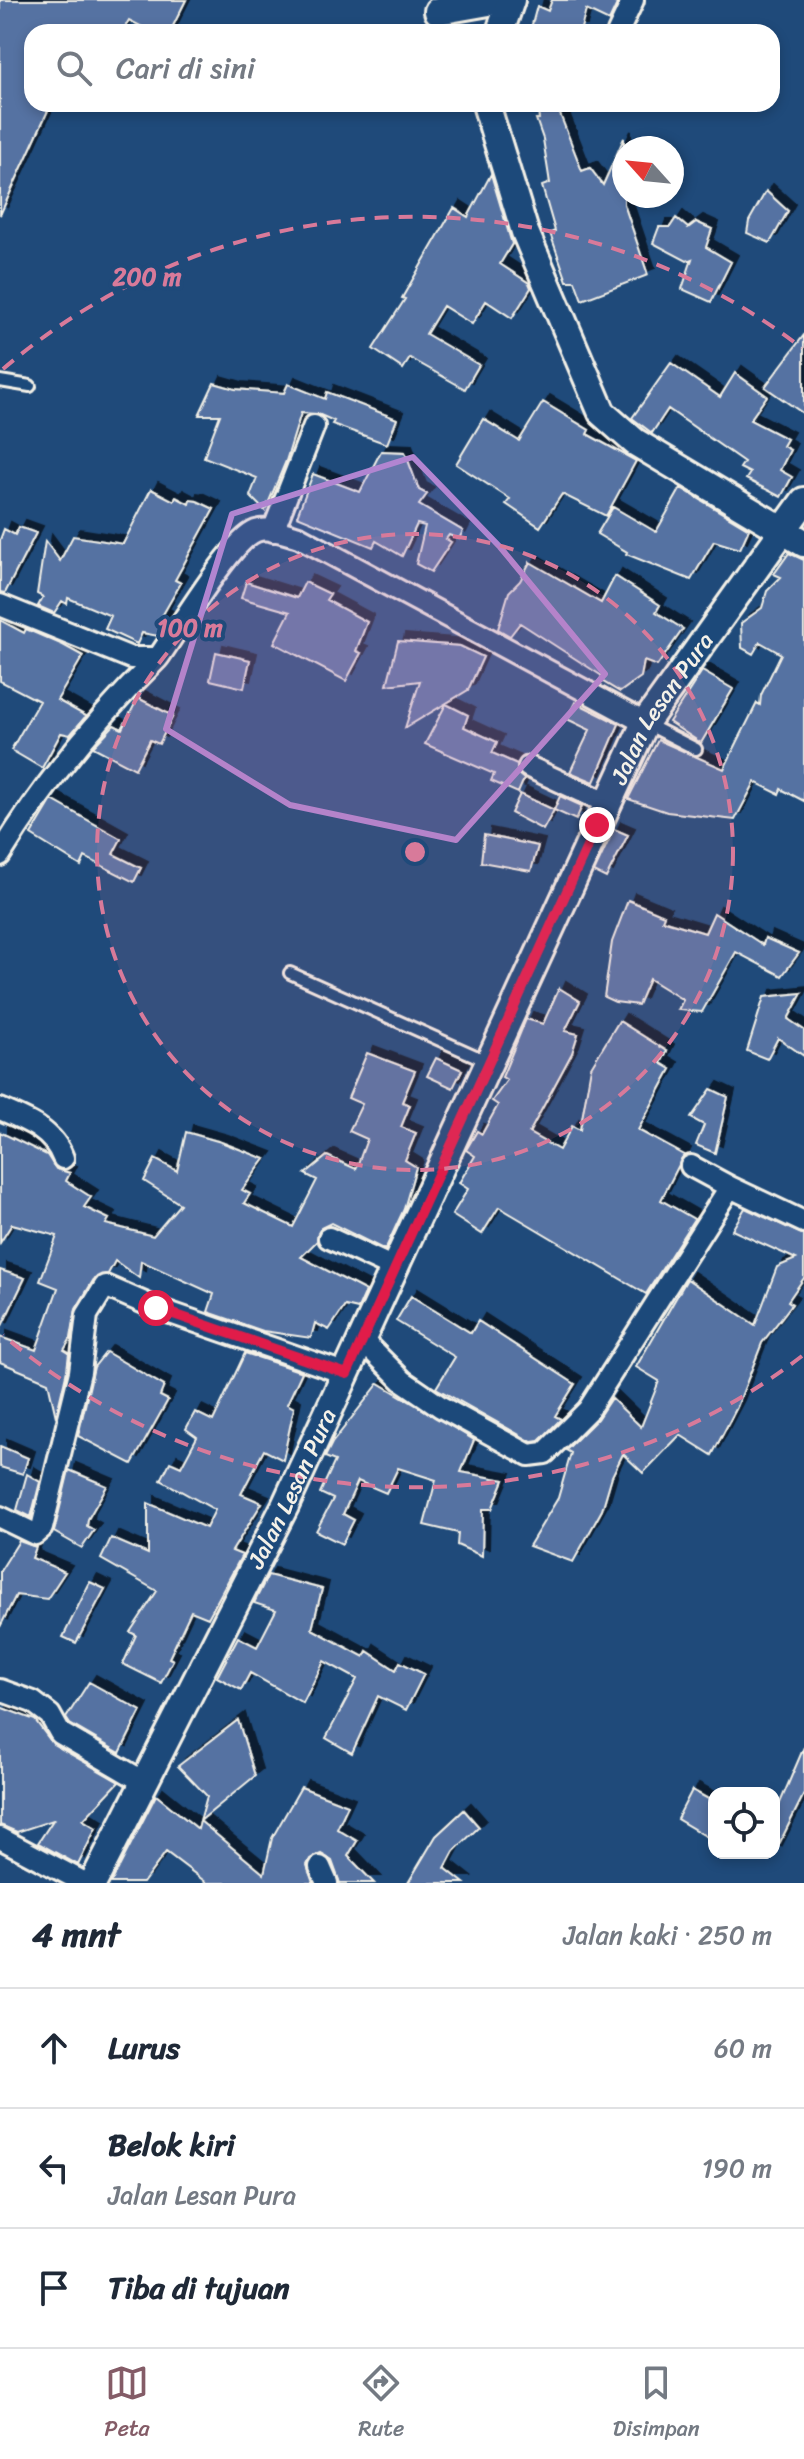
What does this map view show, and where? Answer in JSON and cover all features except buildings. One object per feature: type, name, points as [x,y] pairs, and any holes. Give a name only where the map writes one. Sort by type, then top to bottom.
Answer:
[{"type":"street","points":[[438,14],[500,0]]},
{"type":"street","points":[[503,24],[511,0]]},
{"type":"street","points":[[622,24],[633,0]]},
{"type":"street","points":[[488,112],[525,232],[602,413],[635,442],[794,537]]},
{"type":"street","points":[[273,531],[314,426]]},
{"type":"street","name":"Jalan Lesan Pura","points":[[93,1883],[285,1506],[645,723],[794,537],[804,501]]},
{"type":"street","points":[[0,855],[59,767],[99,718],[158,658],[211,581],[254,531],[273,531],[299,537],[645,723]]},
{"type":"street","points":[[0,605],[131,658],[158,658]]},
{"type":"street","points":[[529,767],[607,803]]},
{"type":"street","points":[[0,1109],[40,1128],[58,1144],[63,1158]]},
{"type":"street","points":[[691,1166],[804,1222]]},
{"type":"street","points":[[362,1340],[403,1381],[441,1407],[537,1456],[545,1453],[588,1410],[730,1187]]},
{"type":"street","points":[[329,1238],[396,1269]]},
{"type":"street","points":[[0,1517],[35,1534],[42,1528],[80,1372],[87,1315],[105,1286],[156,1308],[347,1374]]},
{"type":"street","points":[[0,1690],[33,1702],[50,1715],[60,1733],[144,1782]]},
{"type":"street","points":[[0,1838],[85,1883]]},
{"type":"lane","points":[[0,381],[30,386]]},
{"type":"lane","points":[[645,723],[696,749]]},
{"type":"lane","points":[[290,973],[490,1063]]},
{"type":"highlighted area","points":[[413,457],[500,547],[605,674],[456,840],[290,805],[166,729],[232,514]]},
{"type":"route","points":[[156,1308],[347,1374],[597,825]]}]
